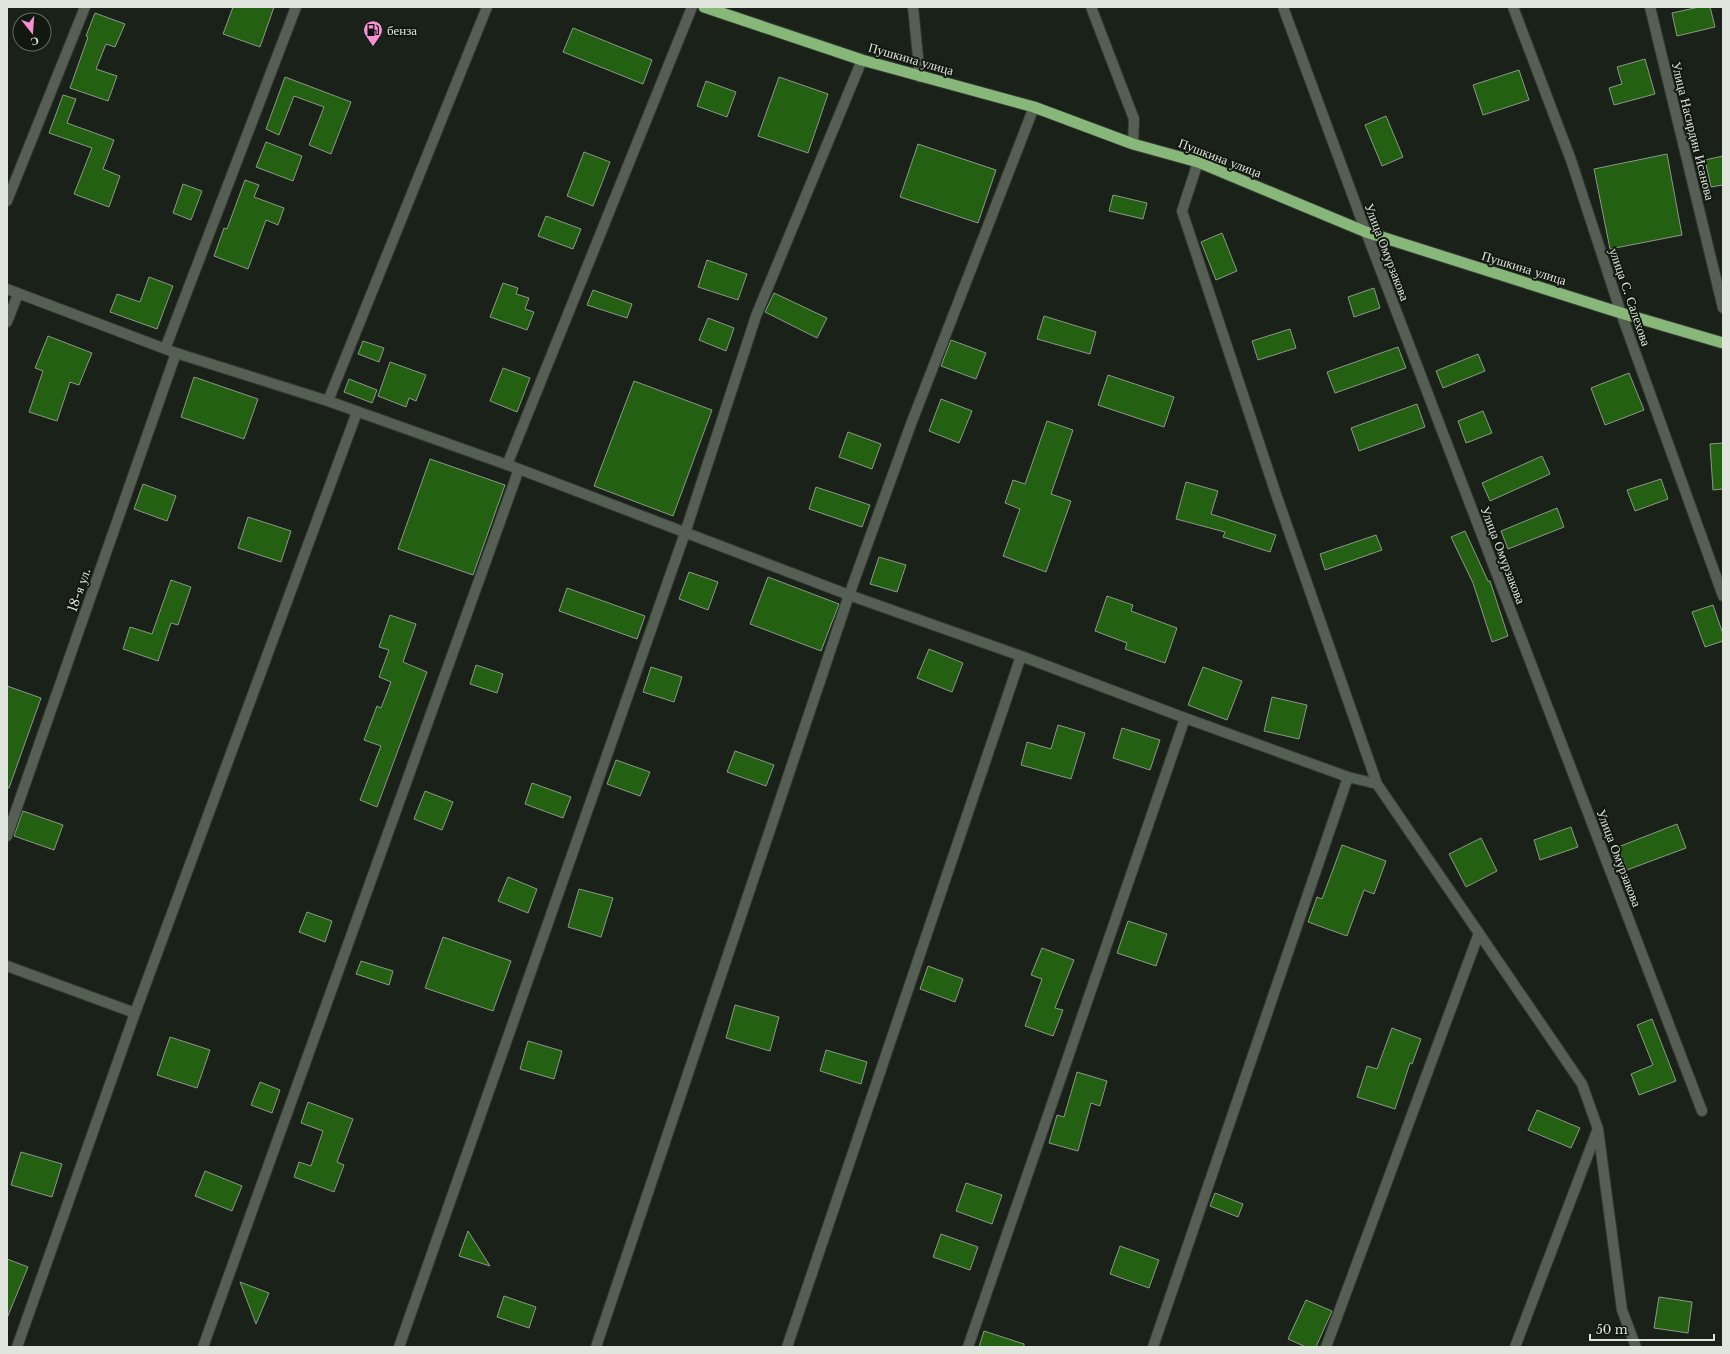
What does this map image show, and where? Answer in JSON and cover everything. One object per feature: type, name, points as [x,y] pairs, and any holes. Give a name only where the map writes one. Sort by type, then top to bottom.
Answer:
[{"type":"highway","name":"Пушкина улица","points":[[704,7],[862,60],[1034,107],[1133,144],[1198,162],[1366,232],[1621,313],[1723,343]]},
{"type":"street","points":[[7,201],[85,7]]},
{"type":"street","points":[[165,349],[296,7]]},
{"type":"street","points":[[328,401],[487,7]]},
{"type":"street","points":[[507,465],[692,7]]},
{"type":"street","points":[[913,7],[920,77]]},
{"type":"street","points":[[1091,7],[1134,119],[1133,144]]},
{"type":"street","name":"Улица Омурзакова","points":[[1283,7],[1366,232],[1702,1111]]},
{"type":"street","name":"улица С. Салехова","points":[[1513,7],[1571,160],[1621,313],[1723,596]]},
{"type":"street","name":"Улица Насирдин Исанова","points":[[1650,7],[1723,308]]},
{"type":"street","points":[[399,1347],[685,533],[756,316],[862,60]]},
{"type":"street","points":[[596,1347],[849,595],[911,424],[1034,107]]},
{"type":"street","points":[[1198,162],[1182,211],[1276,494],[1377,784],[1582,1084],[1598,1129],[1622,1310],[1636,1347]]},
{"type":"street","points":[[7,289],[176,353],[328,401],[519,469],[849,595],[1021,656],[1185,718],[1348,777],[1377,784]]},
{"type":"street","points":[[7,322],[18,294]]},
{"type":"street","name":"18-я ул.","points":[[7,836],[176,353]]},
{"type":"street","points":[[17,1347],[135,1014],[357,412]]},
{"type":"street","points":[[203,1347],[519,469]]},
{"type":"street","points":[[787,1347],[1021,656]]},
{"type":"street","points":[[968,1347],[1185,718]]},
{"type":"street","points":[[1153,1347],[1348,777]]},
{"type":"street","points":[[1326,1347],[1478,933]]},
{"type":"street","points":[[7,966],[135,1014]]},
{"type":"street","points":[[1515,1347],[1598,1129]]},
{"type":"building","points":[[233,7],[274,7],[260,47],[223,34]]},
{"type":"building","points":[[1699,7],[1710,7],[1715,27],[1677,36],[1672,13]]},
{"type":"building","points":[[95,13],[125,24],[115,47],[106,44],[96,69],[117,76],[108,101],[70,88],[88,37],[86,36]]},
{"type":"building","points":[[573,28],[652,60],[643,84],[563,52]]},
{"type":"building","points":[[1645,59],[1655,94],[1614,105],[1609,88],[1622,84],[1617,67]]},
{"type":"building","points":[[1519,70],[1529,100],[1483,115],[1473,85]]},
{"type":"building","points":[[285,77],[351,102],[331,154],[309,145],[324,107],[294,96],[279,135],[266,129]]},
{"type":"building","points":[[779,77],[828,94],[808,153],[758,136]]},
{"type":"building","points":[[706,81],[736,92],[727,117],[697,106]]},
{"type":"building","points":[[63,95],[76,99],[67,123],[114,140],[103,169],[120,176],[109,207],[74,194],[92,148],[49,133]]},
{"type":"building","points":[[1386,116],[1403,157],[1382,166],[1365,125]]},
{"type":"building","points":[[266,142],[302,156],[293,181],[256,167]]},
{"type":"building","points":[[918,144],[996,170],[978,223],[900,197]]},
{"type":"building","points":[[584,152],[610,162],[593,206],[567,196]]},
{"type":"building","points":[[1667,154],[1682,235],[1610,249],[1594,169]]},
{"type":"building","points":[[1723,156],[1723,185],[1711,187],[1705,160]]},
{"type":"building","points":[[245,180],[259,185],[254,197],[284,208],[278,225],[266,220],[248,269],[214,256],[224,228],[227,229]]},
{"type":"building","points":[[183,184],[202,191],[191,220],[173,213]]},
{"type":"building","points":[[1113,195],[1147,203],[1143,219],[1109,211]]},
{"type":"building","points":[[546,216],[581,229],[573,249],[538,236]]},
{"type":"building","points":[[1222,233],[1237,271],[1216,280],[1201,242]]},
{"type":"building","points":[[707,260],[747,274],[738,300],[698,287]]},
{"type":"building","points":[[149,277],[173,286],[157,329],[110,312],[117,294],[140,302]]},
{"type":"building","points":[[503,283],[518,288],[516,294],[529,298],[525,309],[534,312],[527,330],[490,317]]},
{"type":"building","points":[[1374,288],[1380,308],[1354,317],[1348,297]]},
{"type":"building","points":[[593,290],[632,304],[627,318],[587,305]]},
{"type":"building","points":[[774,293],[827,318],[817,338],[765,312]]},
{"type":"building","points":[[1044,316],[1096,332],[1090,354],[1037,339]]},
{"type":"building","points":[[708,318],[734,328],[726,351],[699,340]]},
{"type":"building","points":[[1290,329],[1296,348],[1258,360],[1252,341]]},
{"type":"building","points":[[48,336],[92,353],[79,385],[70,382],[57,421],[29,412],[43,371],[35,368]]},
{"type":"building","points":[[951,340],[986,353],[976,379],[941,366]]},
{"type":"building","points":[[363,341],[384,348],[379,362],[358,354]]},
{"type":"building","points":[[1398,347],[1406,368],[1335,393],[1327,372]]},
{"type":"building","points":[[1478,354],[1485,371],[1443,388],[1436,371]]},
{"type":"building","points":[[390,362],[426,375],[416,401],[409,398],[406,407],[378,396]]},
{"type":"building","points":[[503,368],[530,378],[517,412],[490,401]]},
{"type":"building","points":[[1629,373],[1644,410],[1605,425],[1591,388]]},
{"type":"building","points":[[1108,375],[1174,397],[1164,427],[1098,405]]},
{"type":"building","points":[[194,377],[258,399],[244,439],[181,417]]},
{"type":"building","points":[[349,379],[377,390],[372,403],[344,392]]},
{"type":"building","points":[[634,381],[712,410],[673,516],[594,486]]},
{"type":"building","points":[[941,399],[972,411],[959,443],[929,431]]},
{"type":"building","points":[[1417,404],[1425,427],[1359,451],[1351,428]]},
{"type":"building","points":[[1483,411],[1492,433],[1466,443],[1458,421]]},
{"type":"building","points":[[1047,421],[1073,430],[1051,494],[1071,501],[1046,572],[1003,556],[1020,509],[1005,503],[1013,480],[1025,484]]},
{"type":"building","points":[[848,432],[881,444],[872,469],[839,457]]},
{"type":"building","points":[[1723,443],[1723,489],[1713,490],[1710,444]]},
{"type":"building","points":[[1542,456],[1550,474],[1490,501],[1482,483]]},
{"type":"building","points":[[430,459],[505,485],[473,575],[398,549]]},
{"type":"building","points":[[1661,479],[1668,499],[1635,511],[1627,490]]},
{"type":"building","points":[[1186,482],[1218,491],[1211,514],[1276,535],[1270,552],[1223,537],[1225,532],[1176,519]]},
{"type":"building","points":[[143,484],[176,496],[167,521],[134,509]]},
{"type":"building","points":[[816,487],[870,505],[862,527],[809,509]]},
{"type":"building","points":[[1557,508],[1564,527],[1508,549],[1501,531]]},
{"type":"building","points":[[248,517],[291,531],[281,562],[238,548]]},
{"type":"building","points":[[1465,531],[1488,581],[1490,581],[1508,636],[1492,642],[1473,583],[1451,537]]},
{"type":"building","points":[[1376,535],[1382,550],[1325,570],[1320,554]]},
{"type":"building","points":[[879,557],[906,565],[897,592],[870,584]]},
{"type":"building","points":[[689,572],[718,582],[708,610],[679,599]]},
{"type":"building","points":[[768,577],[839,604],[821,651],[750,624]]},
{"type":"building","points":[[171,580],[191,587],[178,625],[171,623],[158,661],[123,649],[130,627],[152,634]]},
{"type":"building","points":[[567,588],[645,616],[637,639],[559,611]]},
{"type":"building","points":[[1107,596],[1133,605],[1131,611],[1177,628],[1165,663],[1125,649],[1127,643],[1095,631]]},
{"type":"building","points":[[1713,605],[1723,634],[1723,641],[1705,647],[1692,612]]},
{"type":"building","points":[[390,615],[416,624],[403,662],[427,672],[377,807],[360,800],[381,746],[364,740],[377,706],[381,708],[391,682],[379,677],[389,650],[379,647]]},
{"type":"building","points":[[929,649],[963,663],[952,692],[917,678]]},
{"type":"building","points":[[476,665],[503,674],[497,693],[470,684]]},
{"type":"building","points":[[651,667],[682,677],[674,702],[643,692]]},
{"type":"building","points":[[1203,667],[1242,681],[1227,720],[1188,705]]},
{"type":"building","points":[[7,686],[41,698],[9,788],[7,788]]},
{"type":"building","points":[[1272,697],[1307,705],[1299,739],[1264,731]]},
{"type":"building","points":[[1058,725],[1085,733],[1071,779],[1021,765],[1027,742],[1051,749]]},
{"type":"building","points":[[1122,728],[1160,740],[1150,770],[1113,758]]},
{"type":"building","points":[[735,751],[774,765],[766,786],[727,772]]},
{"type":"building","points":[[616,760],[650,772],[640,796],[607,784]]},
{"type":"building","points":[[532,783],[571,797],[563,818],[525,804]]},
{"type":"building","points":[[425,791],[453,802],[442,830],[414,819]]},
{"type":"building","points":[[23,811],[63,825],[54,850],[14,836]]},
{"type":"building","points":[[1677,824],[1686,848],[1627,870],[1618,847]]},
{"type":"building","points":[[1571,827],[1578,847],[1540,860],[1534,840]]},
{"type":"building","points":[[1481,838],[1497,871],[1466,887],[1449,854]]},
{"type":"building","points":[[1342,845],[1386,861],[1374,894],[1364,890],[1347,936],[1308,922],[1317,897],[1322,899]]},
{"type":"building","points":[[508,877],[537,889],[528,913],[498,901]]},
{"type":"building","points":[[579,889],[613,898],[601,937],[568,927]]},
{"type":"building","points":[[307,912],[332,921],[325,942],[299,932]]},
{"type":"building","points":[[1128,921],[1167,934],[1156,966],[1117,953]]},
{"type":"building","points":[[443,937],[511,961],[493,1011],[425,988]]},
{"type":"building","points":[[1042,948],[1074,960],[1055,1008],[1063,1010],[1053,1036],[1025,1026],[1042,979],[1031,975]]},
{"type":"building","points":[[361,961],[393,971],[389,985],[356,974]]},
{"type":"building","points":[[928,966],[963,979],[955,1002],[920,989]]},
{"type":"building","points":[[735,1005],[779,1017],[770,1051],[726,1038]]},
{"type":"building","points":[[1652,1019],[1676,1081],[1639,1095],[1631,1074],[1653,1065],[1637,1025]]},
{"type":"building","points":[[1392,1028],[1421,1039],[1412,1064],[1410,1063],[1395,1109],[1357,1097],[1367,1066],[1377,1069]]},
{"type":"building","points":[[170,1037],[210,1050],[197,1088],[157,1075]]},
{"type":"building","points":[[528,1041],[562,1051],[554,1079],[520,1069]]},
{"type":"building","points":[[826,1050],[867,1062],[861,1084],[820,1071]]},
{"type":"building","points":[[1077,1072],[1107,1081],[1100,1106],[1091,1103],[1078,1151],[1049,1143],[1057,1115],[1064,1117]]},
{"type":"building","points":[[260,1082],[280,1090],[272,1113],[251,1105]]},
{"type":"building","points":[[308,1102],[353,1119],[337,1162],[344,1165],[334,1192],[294,1177],[299,1162],[311,1166],[323,1131],[301,1123]]},
{"type":"building","points":[[1537,1110],[1580,1128],[1571,1148],[1528,1130]]},
{"type":"building","points":[[21,1152],[62,1164],[52,1197],[11,1185]]},
{"type":"building","points":[[205,1171],[242,1186],[232,1211],[195,1196]]},
{"type":"building","points":[[966,1183],[1002,1195],[992,1224],[956,1211]]},
{"type":"building","points":[[1215,1193],[1243,1204],[1238,1217],[1210,1206]]},
{"type":"building","points":[[468,1231],[490,1266],[459,1256]]},
{"type":"building","points":[[941,1234],[978,1247],[970,1270],[933,1257]]},
{"type":"building","points":[[1120,1246],[1159,1260],[1149,1288],[1110,1274]]},
{"type":"building","points":[[7,1259],[28,1267],[7,1318]]},
{"type":"building","points":[[240,1282],[269,1293],[256,1324]]},
{"type":"building","points":[[504,1296],[536,1307],[529,1328],[497,1317]]},
{"type":"building","points":[[1659,1297],[1692,1302],[1688,1333],[1654,1328]]},
{"type":"building","points":[[1306,1300],[1332,1311],[1316,1347],[1306,1347],[1288,1339]]},
{"type":"building","points":[[984,1331],[1024,1344],[1024,1347],[979,1347]]},
{"type":"place","name":"бенза","points":[[373,47]]}]
